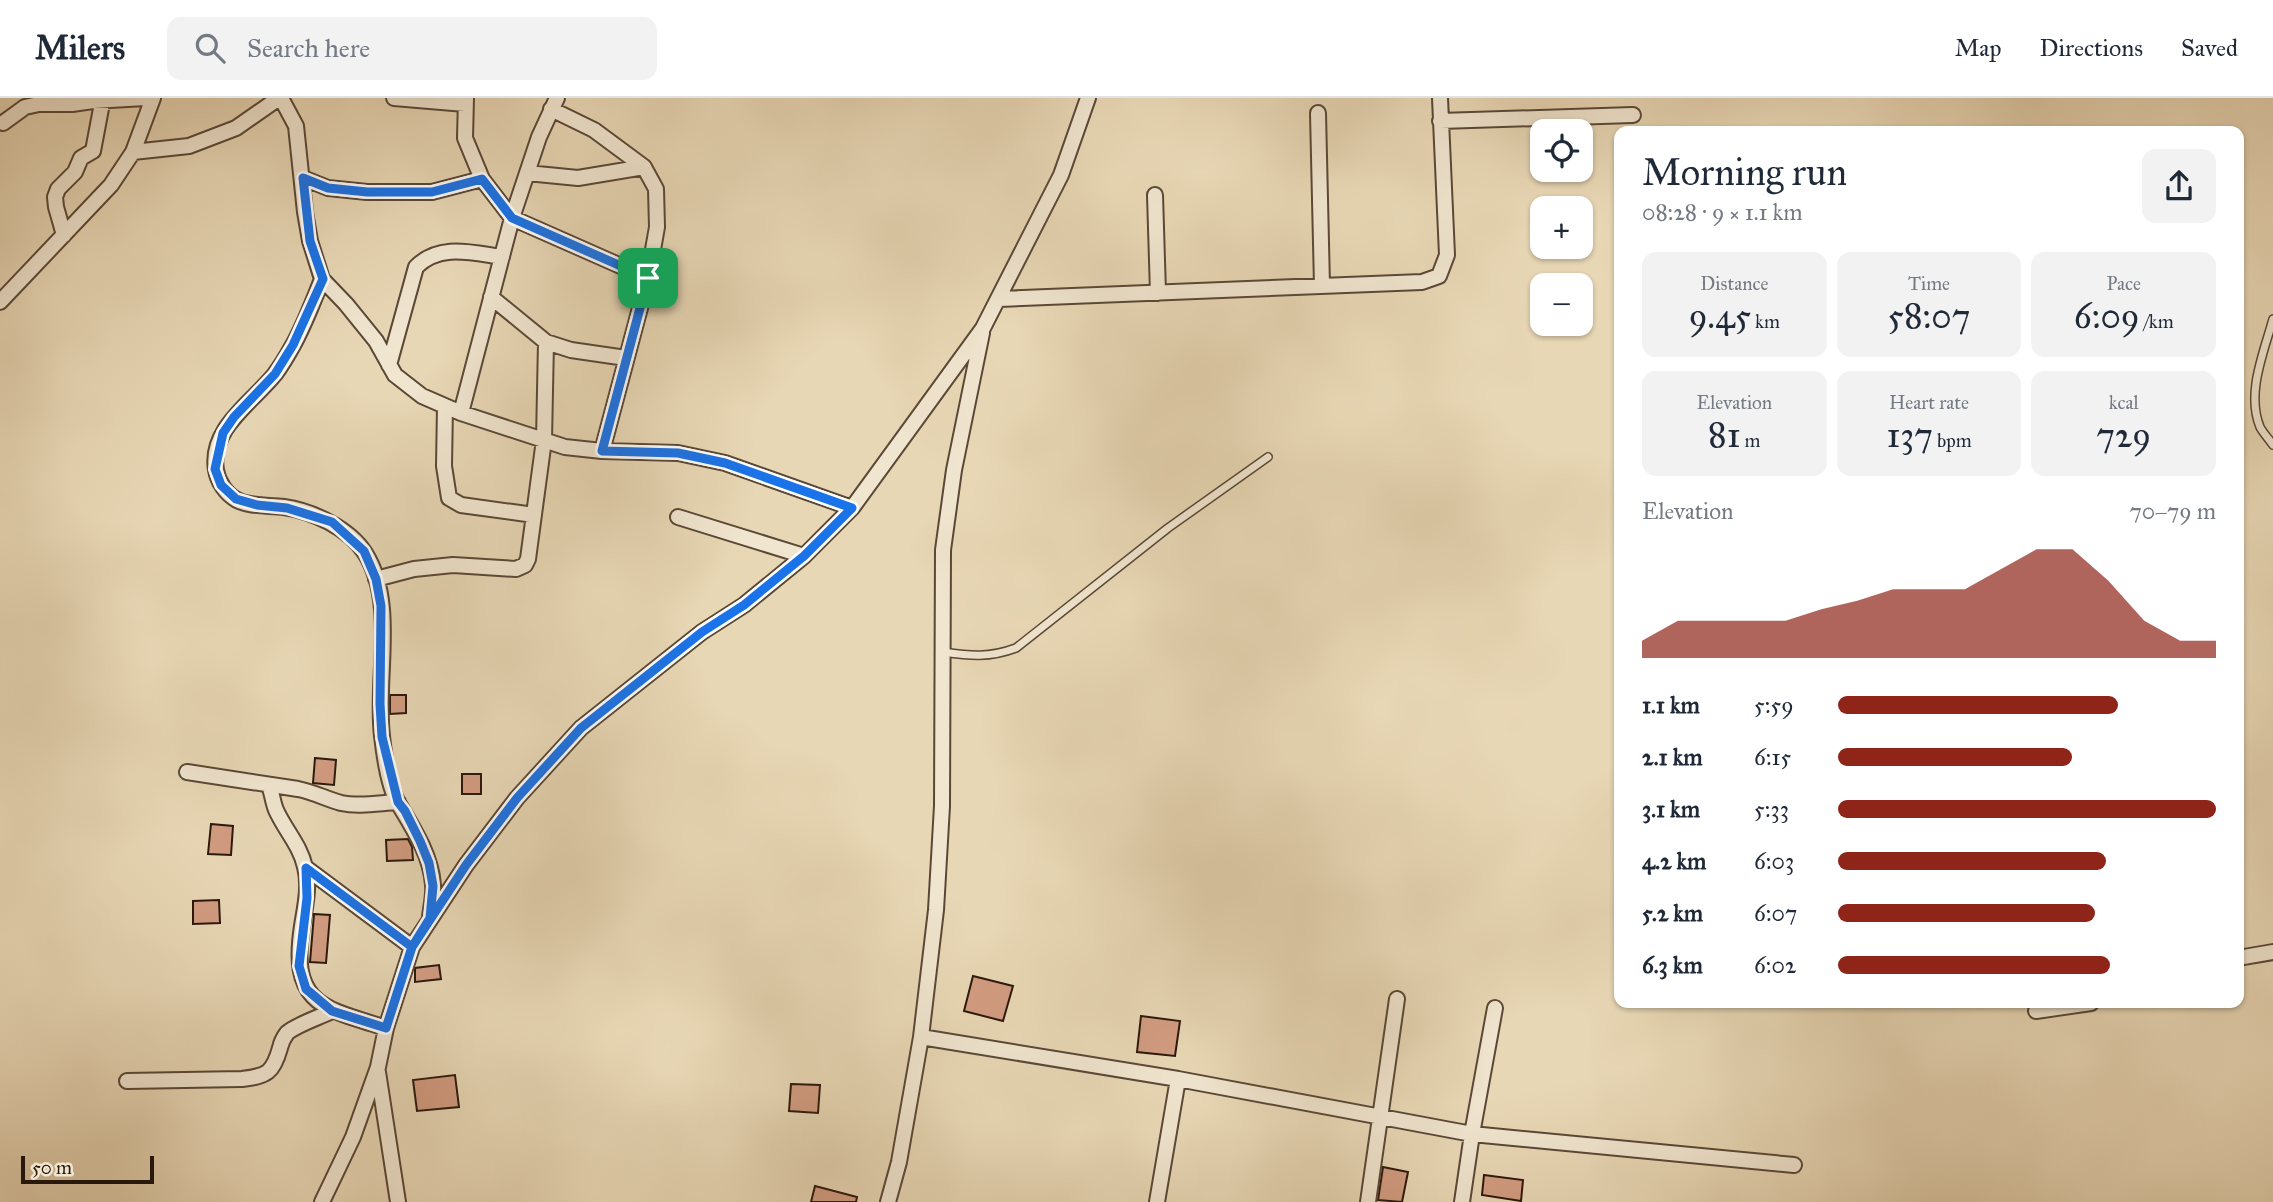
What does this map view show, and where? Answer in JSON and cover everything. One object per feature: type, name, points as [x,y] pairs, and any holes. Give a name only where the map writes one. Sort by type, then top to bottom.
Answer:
[{"type":"street","points":[[3,123],[25,107],[103,99],[145,98]]},
{"type":"street","points":[[0,302],[111,185],[132,152],[153,98]]},
{"type":"street","points":[[132,152],[189,146],[236,128],[280,98],[296,126],[310,241],[323,279],[376,341],[394,375],[422,396],[461,413],[565,447],[678,453],[713,460],[852,508]]},
{"type":"street","points":[[394,98],[466,101],[465,138],[482,179],[512,218],[648,278]]},
{"type":"street","points":[[323,1202],[353,1137],[378,1067],[386,1028],[412,947],[466,865],[517,798],[581,728],[702,632],[744,605],[804,556],[852,508],[984,328],[1060,176],[1088,98]]},
{"type":"street","points":[[999,299],[1422,282],[1439,276],[1447,255],[1440,98]]},
{"type":"street","points":[[64,235],[55,197],[58,189],[75,172],[81,158],[93,151],[103,99]]},
{"type":"street","points":[[461,413],[512,218],[554,104],[643,167],[656,189],[656,227],[648,278],[602,451]]},
{"type":"street","points":[[1318,113],[1322,286]]},
{"type":"street","points":[[1440,121],[1633,115]]},
{"type":"street","points":[[527,173],[578,178],[643,167]]},
{"type":"street","points":[[303,178],[328,188],[367,192],[432,192],[482,179]]},
{"type":"street","points":[[1155,195],[1158,293]]},
{"type":"street","points":[[389,365],[416,267],[426,257],[437,252],[457,251],[502,257]]},
{"type":"street","points":[[323,279],[293,345],[275,374],[234,417],[223,433],[215,469],[221,485],[236,499],[257,505],[287,508],[332,522],[364,551],[376,579],[381,606],[382,737],[398,802],[405,811],[429,863],[433,886],[430,918]]},
{"type":"street","points":[[491,297],[546,342],[571,350],[626,358]]},
{"type":"street","points":[[888,1202],[899,1162],[921,1037],[936,910],[942,819],[943,550],[954,470],[984,328]]},
{"type":"street","points":[[376,579],[414,569],[453,565],[516,569],[525,565],[544,440],[546,342]]},
{"type":"street","points":[[445,406],[444,466],[449,498],[461,505],[534,515]]},
{"type":"street","points":[[678,517],[804,556]]},
{"type":"street","points":[[187,772],[316,792],[342,803],[364,805],[398,802]]},
{"type":"street","points":[[269,785],[276,811],[294,839],[306,868],[307,898],[299,966],[306,989],[332,1011],[386,1028]]},
{"type":"street","points":[[306,868],[412,947]]},
{"type":"street","points":[[2244,957],[2273,952]]},
{"type":"street","points":[[1368,1202],[1397,999]]},
{"type":"street","points":[[1462,1202],[1495,1008]]},
{"type":"street","points":[[2036,1011],[2057,1008]]},
{"type":"street","points":[[127,1081],[260,1077],[275,1064],[281,1042],[288,1032],[332,1011]]},
{"type":"street","points":[[921,1037],[1178,1079],[1472,1133],[1794,1165]]},
{"type":"street","points":[[378,1067],[398,1202]]},
{"type":"street","points":[[1157,1202],[1178,1079]]},
{"type":"lane","points":[[2273,319],[2258,377],[2256,398],[2261,428],[2273,445]]},
{"type":"lane","points":[[943,652],[996,656],[1016,648],[1168,528],[1268,457]]},
{"type":"building","points":[[390,695],[406,695],[406,713],[390,714]]},
{"type":"building","points":[[315,758],[336,760],[334,785],[313,783]]},
{"type":"building","points":[[462,774],[481,774],[481,794],[462,794]]},
{"type":"building","points":[[211,824],[233,826],[231,855],[208,854]]},
{"type":"building","points":[[408,839],[413,860],[387,861],[386,840]]},
{"type":"building","points":[[219,900],[220,923],[193,924],[193,901]]},
{"type":"building","points":[[314,914],[330,915],[326,963],[310,962]]},
{"type":"building","points":[[439,965],[441,979],[415,982],[415,968]]},
{"type":"building","points":[[973,976],[1013,986],[1003,1021],[964,1011]]},
{"type":"building","points":[[1141,1016],[1180,1021],[1175,1056],[1137,1052]]},
{"type":"building","points":[[455,1075],[459,1107],[417,1111],[413,1080]]},
{"type":"building","points":[[791,1084],[820,1085],[818,1113],[789,1111]]},
{"type":"building","points":[[1383,1167],[1408,1172],[1402,1202],[1378,1200]]},
{"type":"building","points":[[1484,1175],[1523,1180],[1521,1201],[1482,1195]]},
{"type":"building","points":[[815,1186],[857,1197],[856,1202],[811,1202]]},
{"type":"route","points":[[648,278],[512,218],[482,179],[432,192],[367,192],[328,188],[303,178],[310,241],[323,279],[293,345],[275,374],[234,417],[223,433],[215,469],[221,485],[236,499],[257,505],[287,508],[332,522],[364,551],[376,579],[381,606],[380,704],[382,737],[389,774],[398,802],[405,811],[429,863],[433,886],[430,918],[412,947],[386,1028],[332,1011],[306,989],[299,966],[307,898],[306,868],[412,947],[466,865],[517,798],[581,728],[702,632],[744,605],[804,556],[852,508],[725,463],[678,453],[602,451],[648,278]]}]
